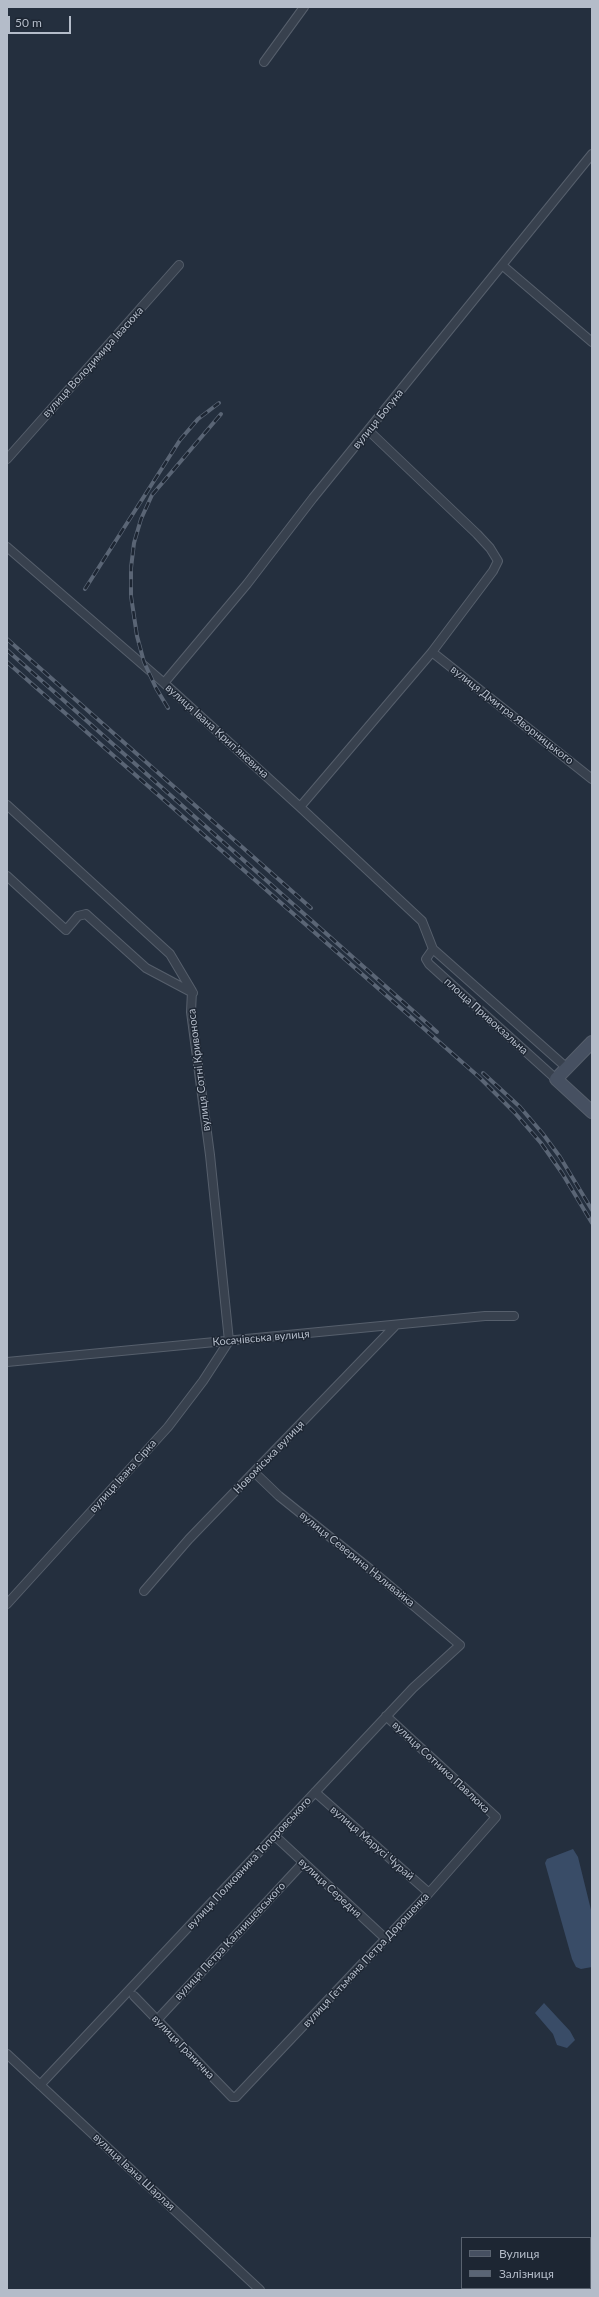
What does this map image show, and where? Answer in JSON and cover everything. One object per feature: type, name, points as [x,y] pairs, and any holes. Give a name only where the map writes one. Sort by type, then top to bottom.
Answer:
[{"type":"street","points":[[264,62],[304,7]]},
{"type":"street","name":"вулиця Богуна","points":[[164,683],[247,584],[313,498],[369,431],[592,154]]},
{"type":"street","name":"вулиця Володимира Івасюка","points":[[7,459],[179,265]]},
{"type":"street","points":[[502,265],[592,342]]},
{"type":"street","points":[[300,807],[432,652],[493,571],[498,561],[490,548],[477,534],[369,431]]},
{"type":"street","name":"вулиця Івана Крипʼякевича","points":[[7,547],[164,683],[422,921]]},
{"type":"street","name":"вулиця Дмитра Яворницького","points":[[432,652],[592,779]]},
{"type":"street","name":"вулиця Сотні Кривоноса","points":[[7,805],[170,954],[193,993],[191,1012],[210,1155],[229,1341]]},
{"type":"street","points":[[7,876],[66,930],[78,916],[86,914],[146,968],[193,993]]},
{"type":"street","name":"площа Привокзальна","points":[[422,921],[433,949],[567,1068]]},
{"type":"street","name":"площа Привокзальна","points":[[433,949],[426,959],[429,964],[556,1079]]},
{"type":"street","points":[[592,1042],[556,1079],[592,1112]]},
{"type":"street","name":"Косачівська вулиця","points":[[7,1362],[395,1326],[485,1316],[514,1316]]},
{"type":"street","name":"Новоміська вулиця","points":[[144,1591],[190,1539],[395,1326]]},
{"type":"street","name":"вулиця Івана Сірка","points":[[7,1604],[176,1418],[203,1381],[229,1341]]},
{"type":"street","name":"вулиця Северина Наливайка","points":[[254,1472],[279,1496],[370,1569],[460,1645]]},
{"type":"street","name":"вулиця Полковника Топоровського","points":[[40,2085],[386,1716],[413,1688],[460,1645]]},
{"type":"street","name":"вулиця Сотника Павлюка","points":[[386,1716],[496,1818]]},
{"type":"street","name":"вулиця Марусі Чурай","points":[[315,1792],[429,1893]]},
{"type":"street","name":"вулиця Гетьмана Петра Дорошенка","points":[[232,2097],[236,2097],[241,2092],[386,1939],[496,1818]]},
{"type":"street","name":"вулиця Середня","points":[[275,1836],[386,1939]]},
{"type":"street","name":"вулиця Петра Калнишевського","points":[[157,2020],[303,1863]]},
{"type":"street","name":"вулиця Гранична","points":[[134,1996],[232,2097]]},
{"type":"street","name":"вулиця Івана Шарлая","points":[[7,2054],[260,2290]]},
{"type":"water","points":[[573,1849],[578,1857],[592,1914],[592,1967],[581,1969],[576,1967],[572,1959],[545,1863],[547,1859]]},
{"type":"water","points":[[544,2003],[570,2031],[575,2040],[567,2048],[557,2045],[553,2034],[535,2013]]},
{"type":"railway","points":[[85,589],[180,440],[198,419],[219,403]]},
{"type":"railway","points":[[168,708],[156,688],[144,662],[137,636],[131,596],[131,568],[134,543],[141,519],[152,495],[221,414]]},
{"type":"railway","points":[[7,639],[311,908]]},
{"type":"railway","points":[[7,650],[437,1032]]},
{"type":"railway","points":[[7,662],[479,1077],[514,1112],[541,1143],[562,1173],[592,1223]]},
{"type":"railway","points":[[483,1073],[520,1107],[543,1134],[560,1157],[592,1210]]}]
